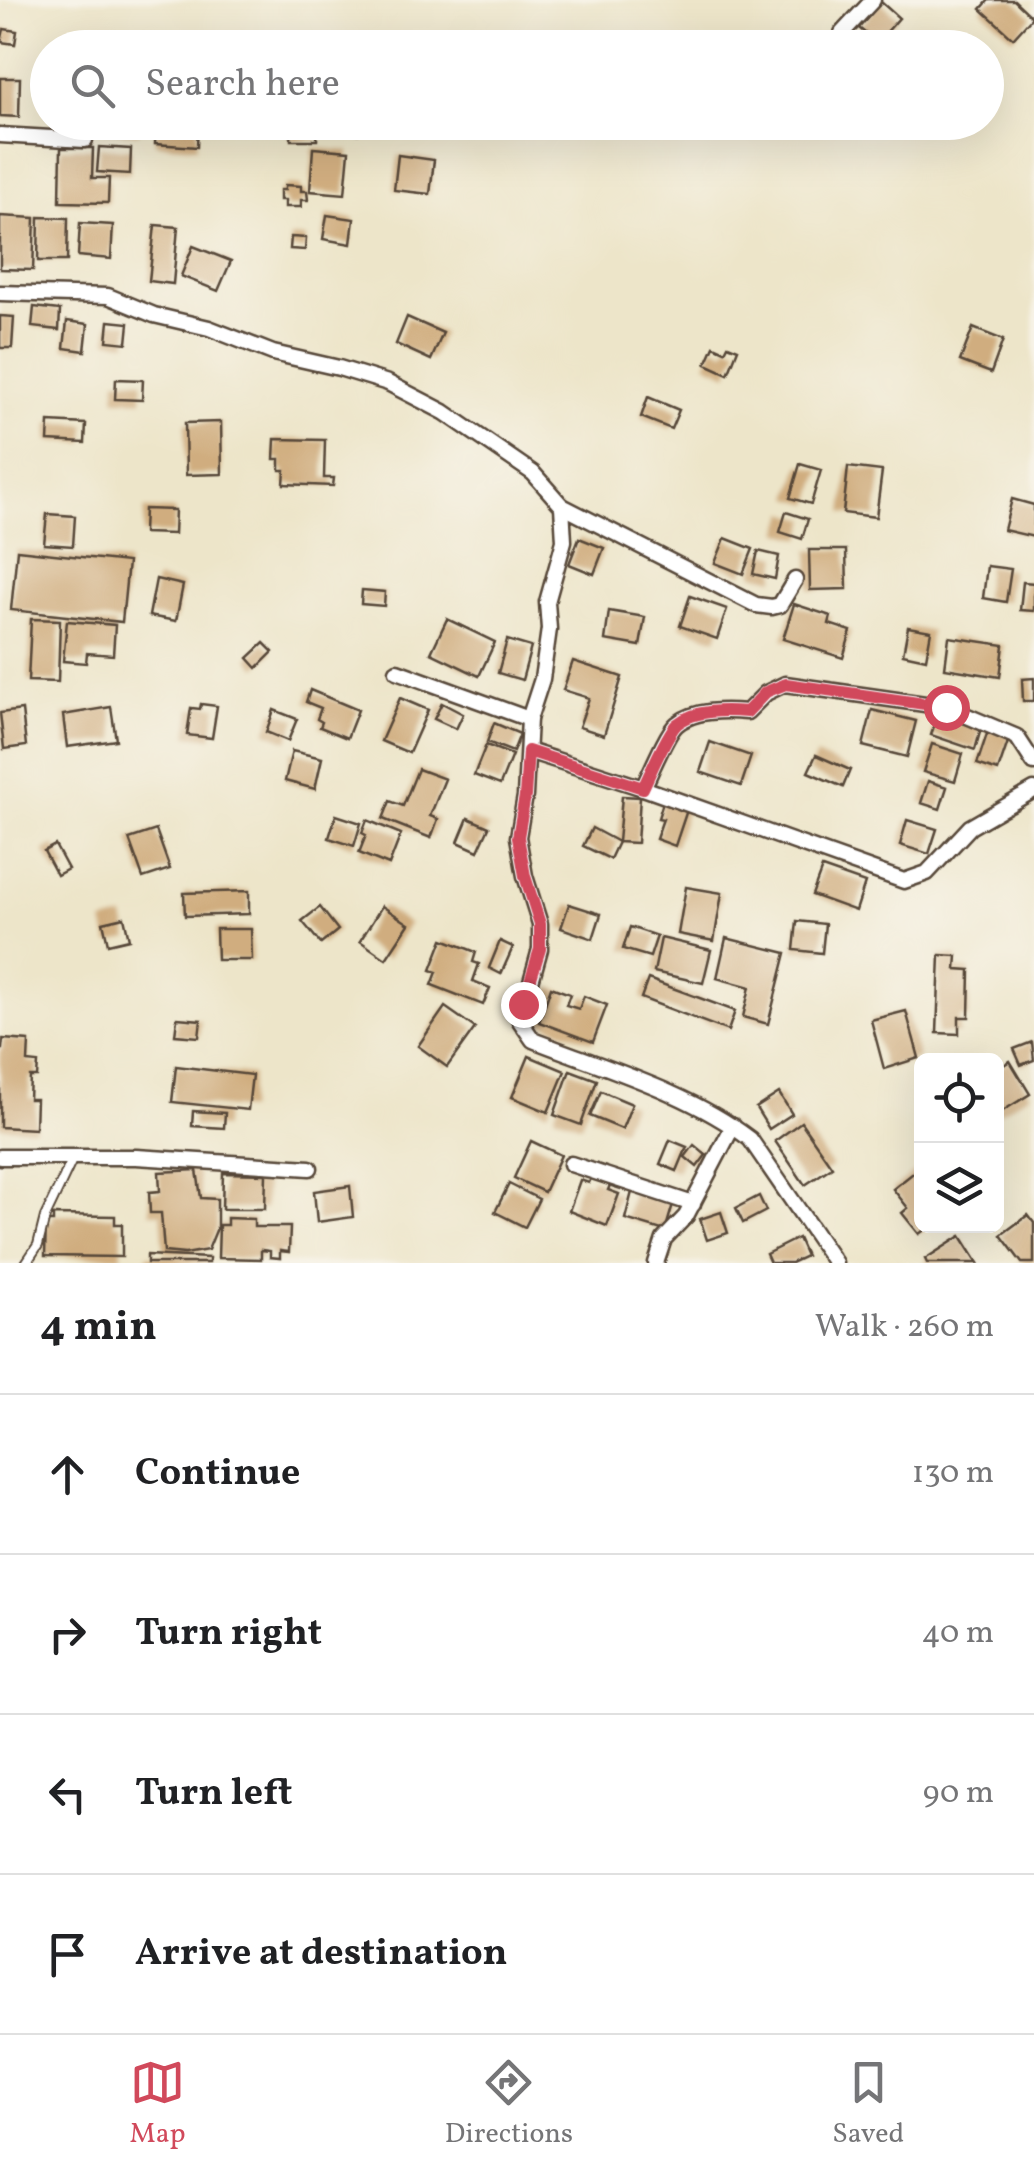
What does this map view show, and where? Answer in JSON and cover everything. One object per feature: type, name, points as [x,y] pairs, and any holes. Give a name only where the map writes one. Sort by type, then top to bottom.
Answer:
[{"type":"street","points":[[845,30],[873,0]]},
{"type":"street","points":[[0,135],[30,137]]},
{"type":"street","points":[[0,292],[108,296],[274,353],[388,383],[444,412],[532,473],[562,506],[756,605],[780,605],[795,580]]},
{"type":"street","points":[[562,506],[564,541],[547,602],[550,629],[542,678],[528,719],[525,796],[518,837],[540,924],[540,949],[520,1021],[532,1040],[677,1096],[734,1126],[750,1139],[835,1263]]},
{"type":"street","points":[[397,670],[528,719]]},
{"type":"street","points":[[643,788],[675,726],[696,714],[747,712],[766,692],[786,684],[946,707],[1017,738],[1034,762]]},
{"type":"street","points":[[528,751],[904,882],[927,873],[970,827],[1034,790]]},
{"type":"street","points":[[656,1263],[664,1239],[686,1216],[734,1126]]},
{"type":"street","points":[[0,1157],[136,1157],[310,1168]]},
{"type":"street","points":[[572,1164],[693,1204]]},
{"type":"lane","points":[[26,1263],[38,1245],[45,1217],[74,1157]]},
{"type":"building","points":[[989,0],[1014,0],[1032,17],[1013,38],[981,9]]},
{"type":"building","points":[[881,2],[899,18],[888,30],[859,28]]},
{"type":"building","points":[[4,29],[17,31],[15,44],[1,42]]},
{"type":"building","points":[[0,78],[20,78],[19,117],[0,116]]},
{"type":"building","points":[[155,140],[197,140],[197,147],[155,144]]},
{"type":"building","points":[[99,147],[131,149],[130,174],[97,172]]},
{"type":"building","points":[[61,148],[93,148],[92,178],[109,178],[108,203],[60,202]]},
{"type":"building","points":[[313,148],[349,151],[345,194],[310,191]]},
{"type":"building","points":[[398,155],[434,160],[430,194],[394,190]]},
{"type":"building","points":[[285,185],[301,186],[301,191],[307,191],[308,200],[301,200],[301,207],[285,207],[280,190],[285,190]]},
{"type":"building","points":[[327,215],[354,219],[351,244],[323,239]]},
{"type":"building","points":[[0,216],[35,218],[33,270],[0,269]]},
{"type":"building","points":[[39,217],[68,218],[67,261],[38,261]]},
{"type":"building","points":[[80,223],[113,225],[111,259],[78,256]]},
{"type":"building","points":[[155,225],[178,227],[173,284],[149,281]]},
{"type":"building","points":[[291,237],[306,238],[305,250],[290,249]]},
{"type":"building","points":[[193,246],[231,261],[218,291],[181,276]]},
{"type":"building","points":[[34,307],[60,310],[59,330],[32,327]]},
{"type":"building","points":[[0,316],[14,317],[12,348],[0,348]]},
{"type":"building","points":[[407,317],[443,333],[431,360],[396,344]]},
{"type":"building","points":[[67,321],[88,324],[85,351],[64,348]]},
{"type":"building","points":[[109,321],[129,323],[127,343],[107,341]]},
{"type":"building","points":[[973,328],[1003,340],[991,373],[960,361]]},
{"type":"building","points":[[728,345],[738,349],[728,374],[706,364],[714,346],[725,351]]},
{"type":"building","points":[[116,379],[143,380],[142,400],[115,399]]},
{"type":"building","points":[[648,397],[679,410],[671,429],[641,417]]},
{"type":"building","points":[[49,422],[86,424],[85,443],[48,441]]},
{"type":"building","points":[[221,422],[222,474],[186,475],[185,423]]},
{"type":"building","points":[[275,439],[325,440],[324,478],[334,478],[333,486],[284,484],[285,470],[280,470],[280,459],[274,459]]},
{"type":"building","points":[[800,464],[821,470],[811,504],[790,498]]},
{"type":"building","points":[[848,467],[882,471],[876,517],[843,513]]},
{"type":"building","points":[[1012,499],[1034,505],[1034,537],[1004,530]]},
{"type":"building","points":[[144,509],[175,510],[174,534],[143,533]]},
{"type":"building","points":[[786,512],[808,519],[802,539],[780,532]]},
{"type":"building","points":[[47,514],[75,516],[73,546],[44,544]]},
{"type":"building","points":[[579,538],[604,548],[594,574],[569,564]]},
{"type":"building","points":[[725,538],[753,549],[743,574],[715,563]]},
{"type":"building","points":[[17,550],[128,562],[122,622],[11,610]]},
{"type":"building","points":[[809,550],[846,550],[847,589],[810,590]]},
{"type":"building","points":[[758,551],[779,556],[775,579],[753,574]]},
{"type":"building","points":[[987,566],[1011,569],[1006,602],[983,598]]},
{"type":"building","points":[[156,579],[183,585],[176,621],[149,616]]},
{"type":"building","points":[[1023,582],[1034,583],[1034,611],[1020,610]]},
{"type":"building","points":[[362,590],[385,592],[384,606],[361,604]]},
{"type":"building","points":[[690,596],[727,609],[717,639],[680,626]]},
{"type":"building","points":[[794,604],[831,616],[829,624],[851,631],[843,658],[783,639]]},
{"type":"building","points":[[609,611],[645,617],[640,646],[605,640]]},
{"type":"building","points":[[31,619],[60,620],[58,682],[28,681]]},
{"type":"building","points":[[447,619],[495,642],[479,676],[431,653]]},
{"type":"building","points":[[67,621],[115,625],[113,655],[87,653],[86,663],[63,661]]},
{"type":"building","points":[[908,627],[931,631],[926,659],[903,654]]},
{"type":"building","points":[[949,637],[1004,645],[1000,677],[945,668]]},
{"type":"building","points":[[507,640],[531,647],[522,680],[498,673]]},
{"type":"building","points":[[264,643],[273,652],[257,668],[248,658]]},
{"type":"building","points":[[573,661],[622,677],[604,735],[579,727],[589,698],[563,690]]},
{"type":"building","points":[[1034,678],[1034,701],[1023,701],[1022,679]]},
{"type":"building","points":[[310,690],[358,710],[347,738],[320,727],[322,722],[317,719],[321,708],[306,702]]},
{"type":"building","points":[[400,698],[428,710],[409,753],[381,741]]},
{"type":"building","points":[[442,703],[463,714],[456,729],[434,719]]},
{"type":"building","points":[[201,704],[217,706],[212,738],[187,735],[191,708],[200,709]]},
{"type":"building","points":[[111,707],[116,740],[67,747],[63,715]]},
{"type":"building","points":[[22,710],[26,746],[4,749],[0,713]]},
{"type":"building","points":[[274,710],[297,719],[288,741],[266,732]]},
{"type":"building","points":[[872,710],[916,721],[907,757],[863,746]]},
{"type":"building","points":[[939,711],[982,725],[975,750],[931,735]]},
{"type":"building","points":[[494,723],[520,734],[513,752],[487,742]]},
{"type":"building","points":[[989,728],[1010,736],[998,771],[977,764]]},
{"type":"building","points":[[710,742],[751,756],[741,786],[700,772]]},
{"type":"building","points":[[932,744],[963,754],[955,781],[923,772]]},
{"type":"building","points":[[486,745],[512,755],[500,785],[474,775]]},
{"type":"building","points":[[292,751],[322,758],[315,789],[285,781]]},
{"type":"building","points":[[816,755],[850,770],[843,787],[808,772]]},
{"type":"building","points":[[418,769],[445,779],[430,816],[438,819],[431,838],[383,819],[390,801],[403,806]]},
{"type":"building","points":[[928,781],[947,787],[940,809],[921,803]]},
{"type":"building","points":[[622,796],[640,797],[637,843],[618,842]]},
{"type":"building","points":[[664,799],[688,807],[675,846],[656,839]]},
{"type":"building","points":[[336,815],[361,823],[354,846],[329,838]]},
{"type":"building","points":[[468,818],[489,827],[478,851],[458,842]]},
{"type":"building","points":[[367,820],[401,834],[389,865],[359,853]]},
{"type":"building","points":[[907,820],[937,829],[929,854],[900,845]]},
{"type":"building","points":[[592,828],[618,842],[610,859],[583,846]]},
{"type":"building","points":[[156,830],[170,869],[143,878],[129,839]]},
{"type":"building","points":[[55,845],[68,869],[57,875],[44,851]]},
{"type":"building","points":[[822,868],[865,883],[856,911],[812,895]]},
{"type":"building","points":[[686,887],[722,893],[714,941],[678,934]]},
{"type":"building","points":[[249,891],[249,914],[185,916],[184,893]]},
{"type":"building","points":[[569,904],[601,914],[593,939],[561,928]]},
{"type":"building","points":[[382,906],[409,924],[386,959],[360,941]]},
{"type":"building","points":[[320,907],[338,930],[321,944],[302,921]]},
{"type":"building","points":[[124,917],[129,939],[108,944],[103,922]]},
{"type":"building","points":[[797,921],[825,924],[822,953],[794,950]]},
{"type":"building","points":[[630,927],[657,936],[650,957],[623,949]]},
{"type":"building","points":[[216,929],[251,929],[252,960],[217,960]]},
{"type":"building","points":[[661,938],[711,950],[703,983],[654,972]]},
{"type":"building","points":[[726,938],[786,953],[768,1024],[743,1017],[750,987],[717,978]]},
{"type":"building","points":[[443,939],[476,952],[473,962],[479,964],[473,981],[490,988],[483,1005],[432,985],[437,972],[431,970]]},
{"type":"building","points":[[500,941],[513,947],[501,974],[489,968]]},
{"type":"building","points":[[940,955],[957,956],[956,969],[970,970],[969,1017],[959,1017],[959,1034],[937,1033]]},
{"type":"building","points":[[648,979],[735,1011],[728,1031],[641,998]]},
{"type":"building","points":[[551,987],[570,994],[566,1005],[579,1009],[584,996],[607,1005],[593,1042],[539,1022]]},
{"type":"building","points":[[445,1007],[475,1028],[447,1067],[418,1046]]},
{"type":"building","points":[[906,1011],[918,1053],[914,1053],[914,1060],[884,1069],[871,1020]]},
{"type":"building","points":[[177,1018],[201,1020],[199,1037],[175,1035]]},
{"type":"building","points":[[3,1039],[29,1041],[28,1062],[38,1063],[37,1077],[30,1077],[29,1099],[36,1099],[35,1129],[0,1127]]},
{"type":"building","points":[[1032,1042],[1034,1060],[1021,1065],[1014,1049]]},
{"type":"building","points":[[529,1056],[565,1071],[548,1112],[512,1097]]},
{"type":"building","points":[[1010,1061],[1030,1094],[1004,1110],[1004,1065]]},
{"type":"building","points":[[176,1066],[252,1075],[248,1110],[172,1102]]},
{"type":"building","points":[[570,1070],[597,1080],[581,1125],[554,1115]]},
{"type":"building","points":[[601,1091],[632,1104],[622,1129],[590,1116]]},
{"type":"building","points":[[779,1093],[792,1114],[769,1129],[756,1108]]},
{"type":"building","points":[[193,1111],[225,1113],[224,1128],[192,1126]]},
{"type":"building","points":[[801,1122],[832,1167],[805,1185],[775,1141]]},
{"type":"building","points":[[670,1140],[687,1147],[677,1171],[660,1164]]},
{"type":"building","points":[[531,1141],[561,1155],[544,1192],[514,1178]]},
{"type":"building","points":[[694,1145],[706,1155],[697,1167],[685,1157]]},
{"type":"building","points":[[197,1170],[201,1198],[217,1199],[217,1228],[208,1250],[164,1252],[161,1213],[150,1213],[149,1192],[160,1191],[159,1172]]},
{"type":"building","points":[[914,1172],[914,1228],[902,1213],[908,1208],[893,1189]]},
{"type":"building","points":[[223,1173],[266,1174],[265,1209],[222,1209]]},
{"type":"building","points":[[591,1178],[610,1185],[608,1190],[619,1194],[607,1226],[569,1211],[580,1180],[589,1183]]},
{"type":"building","points":[[509,1184],[539,1199],[525,1227],[495,1212]]},
{"type":"building","points":[[350,1186],[353,1217],[317,1222],[314,1191]]},
{"type":"building","points":[[632,1192],[673,1204],[665,1231],[625,1219]]},
{"type":"building","points":[[759,1196],[766,1211],[743,1223],[736,1208]]},
{"type":"building","points":[[721,1212],[728,1233],[707,1240],[700,1219]]},
{"type":"building","points":[[53,1215],[115,1216],[115,1224],[122,1224],[122,1257],[45,1256],[46,1222],[53,1222]]},
{"type":"building","points":[[1028,1215],[1034,1223],[1034,1263],[1022,1263],[1001,1235]]},
{"type":"building","points":[[227,1218],[254,1219],[254,1227],[290,1227],[289,1252],[280,1251],[280,1258],[261,1250],[261,1259],[218,1258],[219,1225],[227,1225]]},
{"type":"building","points":[[961,1236],[978,1263],[927,1263],[925,1259]]},
{"type":"building","points":[[798,1238],[806,1256],[791,1263],[770,1263],[766,1254]]},
{"type":"building","points":[[147,1255],[209,1258],[209,1263],[147,1263]]},
{"type":"route","points":[[523,1004],[540,949],[540,924],[518,837],[528,751],[643,788],[675,726],[696,714],[747,712],[766,692],[786,684],[946,707]]}]
